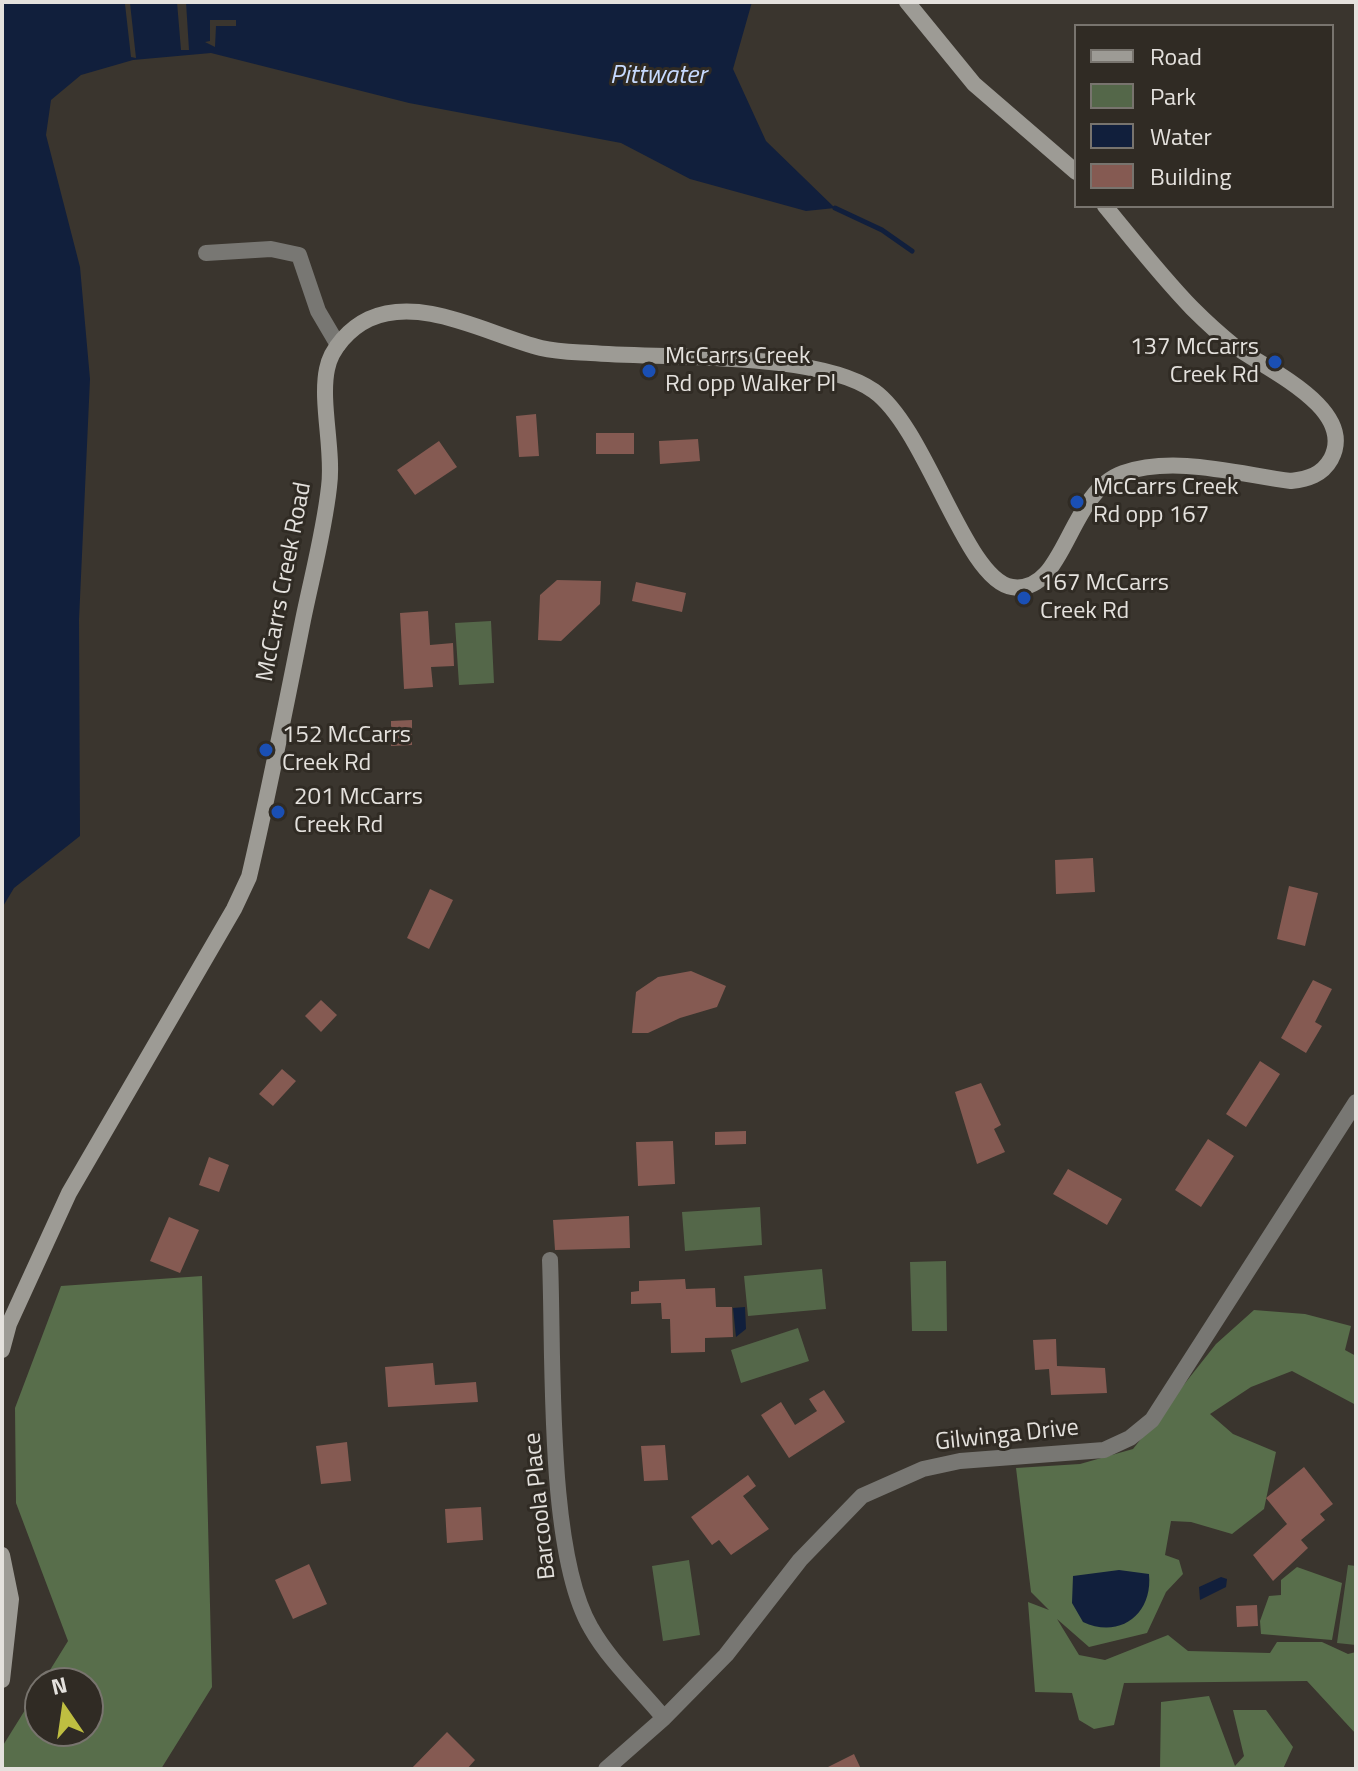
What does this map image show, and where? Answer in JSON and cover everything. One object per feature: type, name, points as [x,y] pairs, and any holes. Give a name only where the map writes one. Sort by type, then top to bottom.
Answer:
[{"type":"main road","points":[[907,2],[974,84],[1074,170]]},
{"type":"main road","points":[[338,345],[353,328],[372,317],[399,312],[427,313],[545,349],[793,366],[849,378],[873,391],[911,432],[978,561],[996,580],[1008,587],[1028,587],[1044,578],[1055,565],[1088,500],[1104,483],[1121,474],[1168,466],[1291,481],[1310,479],[1327,466],[1334,454],[1336,433],[1320,403],[1234,346],[1193,309],[1107,208]]},
{"type":"main road","name":"McCarrs Creek Road","points":[[2,1350],[9,1324],[69,1193],[234,909],[249,877],[330,484],[326,369],[338,345]]},
{"type":"main road","points":[[2,1555],[11,1599],[2,1680]]},
{"type":"street","points":[[206,253],[271,249],[299,255],[318,311],[338,345]]},
{"type":"street","name":"Gilwinga Drive","points":[[606,1769],[664,1718],[726,1655],[800,1560],[862,1496],[923,1469],[960,1461],[1104,1450],[1130,1438],[1152,1420],[1356,1102]]},
{"type":"street","name":"Barcoola Place","points":[[550,1260],[560,1496],[575,1594],[591,1630],[664,1718]]},
{"type":"green space","points":[[491,621],[494,683],[459,685],[455,623]]},
{"type":"green space","points":[[760,1207],[762,1245],[685,1251],[682,1212]]},
{"type":"green space","points":[[946,1261],[947,1331],[912,1331],[910,1262]]},
{"type":"green space","points":[[822,1269],[826,1309],[748,1316],[744,1276]]},
{"type":"green space","points":[[202,1276],[212,1687],[161,1769],[2,1769],[2,1747],[24,1712],[24,1747],[104,1747],[104,1667],[52,1667],[68,1641],[16,1503],[15,1408],[61,1286]]},
{"type":"green space","points":[[1254,1310],[1305,1314],[1351,1326],[1345,1350],[1356,1356],[1356,1405],[1292,1371],[1251,1387],[1210,1414],[1233,1434],[1276,1452],[1264,1509],[1232,1534],[1191,1522],[1171,1521],[1165,1555],[1179,1560],[1183,1574],[1166,1592],[1147,1633],[1089,1647],[1057,1619],[1079,1655],[1105,1660],[1168,1635],[1188,1651],[1270,1653],[1277,1642],[1322,1642],[1348,1654],[1356,1652],[1356,1734],[1307,1681],[1124,1683],[1114,1725],[1094,1729],[1079,1720],[1072,1693],[1035,1692],[1028,1602],[1049,1610],[1031,1592],[1016,1468],[1080,1464],[1133,1449],[1216,1344]]},
{"type":"green space","points":[[798,1328],[809,1361],[741,1383],[731,1350]]},
{"type":"green space","points":[[689,1560],[700,1635],[663,1641],[652,1566]]},
{"type":"green space","points":[[1348,1565],[1356,1566],[1356,1645],[1337,1643]]},
{"type":"green space","points":[[1297,1567],[1342,1583],[1332,1640],[1261,1634],[1260,1621],[1269,1596],[1281,1595],[1281,1580]]},
{"type":"green space","points":[[1209,1696],[1235,1766],[1244,1756],[1233,1710],[1266,1710],[1293,1747],[1283,1769],[1160,1769],[1161,1702]]},
{"type":"water","name":"Pittwater","points":[[2,2],[752,2],[733,69],[766,141],[835,208],[806,211],[690,179],[621,143],[409,103],[211,53],[133,60],[81,75],[51,100],[46,135],[80,267],[90,379],[79,620],[80,836],[14,888],[2,908]]},
{"type":"water","points":[[745,1307],[746,1329],[736,1337],[733,1308]]},
{"type":"water","points":[[1119,1570],[1149,1574],[1149,1589],[1139,1612],[1121,1625],[1096,1626],[1083,1622],[1072,1603],[1073,1576]]},
{"type":"water","points":[[1221,1577],[1227,1579],[1226,1587],[1200,1600],[1199,1587]]},
{"type":"pier","points":[[177,2],[186,2],[189,50],[181,50]]},
{"type":"pier","points":[[130,3],[136,58],[131,57],[125,4]]},
{"type":"pier","points":[[210,20],[236,20],[236,26],[216,26],[215,47],[205,42],[210,41]]},
{"type":"building","points":[[536,414],[539,456],[519,457],[516,416]]},
{"type":"building","points":[[596,433],[634,433],[634,454],[596,454]]},
{"type":"building","points":[[698,439],[700,461],[660,464],[659,441]]},
{"type":"building","points":[[439,441],[457,467],[415,495],[397,470]]},
{"type":"building","points":[[557,580],[601,581],[600,604],[561,641],[538,640],[540,595]]},
{"type":"building","points":[[636,582],[686,593],[682,612],[632,601]]},
{"type":"building","points":[[428,611],[430,645],[453,643],[454,666],[431,667],[433,687],[404,689],[400,613]]},
{"type":"building","points":[[412,720],[412,745],[391,746],[391,721]]},
{"type":"building","points":[[1093,858],[1095,892],[1056,894],[1055,860]]},
{"type":"building","points":[[1289,886],[1318,893],[1305,946],[1277,939]]},
{"type":"building","points":[[430,889],[453,900],[429,949],[407,938]]},
{"type":"building","points":[[691,971],[726,986],[717,1007],[680,1018],[648,1033],[632,1033],[636,992],[658,977]]},
{"type":"building","points":[[1313,980],[1332,989],[1315,1022],[1322,1026],[1306,1053],[1281,1038]]},
{"type":"building","points":[[321,1000],[337,1015],[321,1032],[305,1016]]},
{"type":"building","points":[[1260,1061],[1280,1074],[1246,1127],[1226,1114]]},
{"type":"building","points":[[282,1069],[296,1081],[273,1106],[259,1094]]},
{"type":"building","points":[[981,1083],[1001,1125],[994,1129],[1005,1152],[977,1164],[955,1092]]},
{"type":"building","points":[[746,1131],[746,1144],[715,1145],[715,1132]]},
{"type":"building","points":[[1208,1139],[1234,1156],[1201,1207],[1175,1190]]},
{"type":"building","points":[[673,1141],[675,1184],[638,1186],[636,1142]]},
{"type":"building","points":[[209,1157],[229,1165],[219,1192],[199,1185]]},
{"type":"building","points":[[1068,1169],[1122,1199],[1107,1225],[1053,1194]]},
{"type":"building","points":[[629,1216],[630,1248],[555,1250],[553,1220]]},
{"type":"building","points":[[169,1217],[199,1230],[180,1273],[150,1261]]},
{"type":"building","points":[[685,1279],[686,1289],[715,1288],[716,1307],[732,1307],[733,1337],[705,1338],[705,1352],[671,1353],[670,1319],[662,1319],[661,1303],[631,1304],[631,1292],[639,1291],[639,1281]]},
{"type":"building","points":[[1056,1339],[1057,1366],[1105,1368],[1107,1393],[1051,1395],[1049,1369],[1035,1370],[1033,1340]]},
{"type":"building","points":[[433,1363],[435,1385],[476,1382],[478,1402],[388,1407],[385,1367]]},
{"type":"building","points":[[824,1390],[845,1422],[789,1458],[761,1415],[781,1402],[795,1425],[817,1411],[809,1399]]},
{"type":"building","points":[[347,1442],[351,1481],[321,1484],[316,1446]]},
{"type":"building","points":[[665,1445],[668,1480],[644,1481],[641,1446]]},
{"type":"building","points":[[1304,1467],[1333,1504],[1320,1514],[1325,1520],[1301,1540],[1308,1548],[1273,1581],[1253,1555],[1287,1524],[1266,1498]]},
{"type":"building","points":[[748,1475],[756,1486],[743,1496],[769,1529],[731,1555],[719,1540],[712,1545],[691,1517]]},
{"type":"building","points":[[481,1507],[483,1540],[447,1543],[445,1509]]},
{"type":"building","points":[[309,1564],[327,1604],[293,1619],[275,1580]]},
{"type":"building","points":[[1257,1605],[1258,1626],[1237,1627],[1236,1606]]},
{"type":"building","points":[[447,1732],[475,1760],[467,1769],[411,1769]]},
{"type":"building","points":[[854,1754],[861,1769],[824,1769]]},
{"type":"waterway","points":[[835,208],[882,230],[912,251]]},
{"type":"place","name":"137 McCarrs Creek Rd","points":[[1275,362]]},
{"type":"place","name":"McCarrs Creek Rd opp Walker Pl","points":[[649,371]]},
{"type":"place","name":"McCarrs Creek Rd opp 167","points":[[1077,502]]},
{"type":"place","name":"167 McCarrs Creek Rd","points":[[1024,598]]},
{"type":"place","name":"152 McCarrs Creek Rd","points":[[266,750]]},
{"type":"place","name":"201 McCarrs Creek Rd","points":[[278,812]]}]
